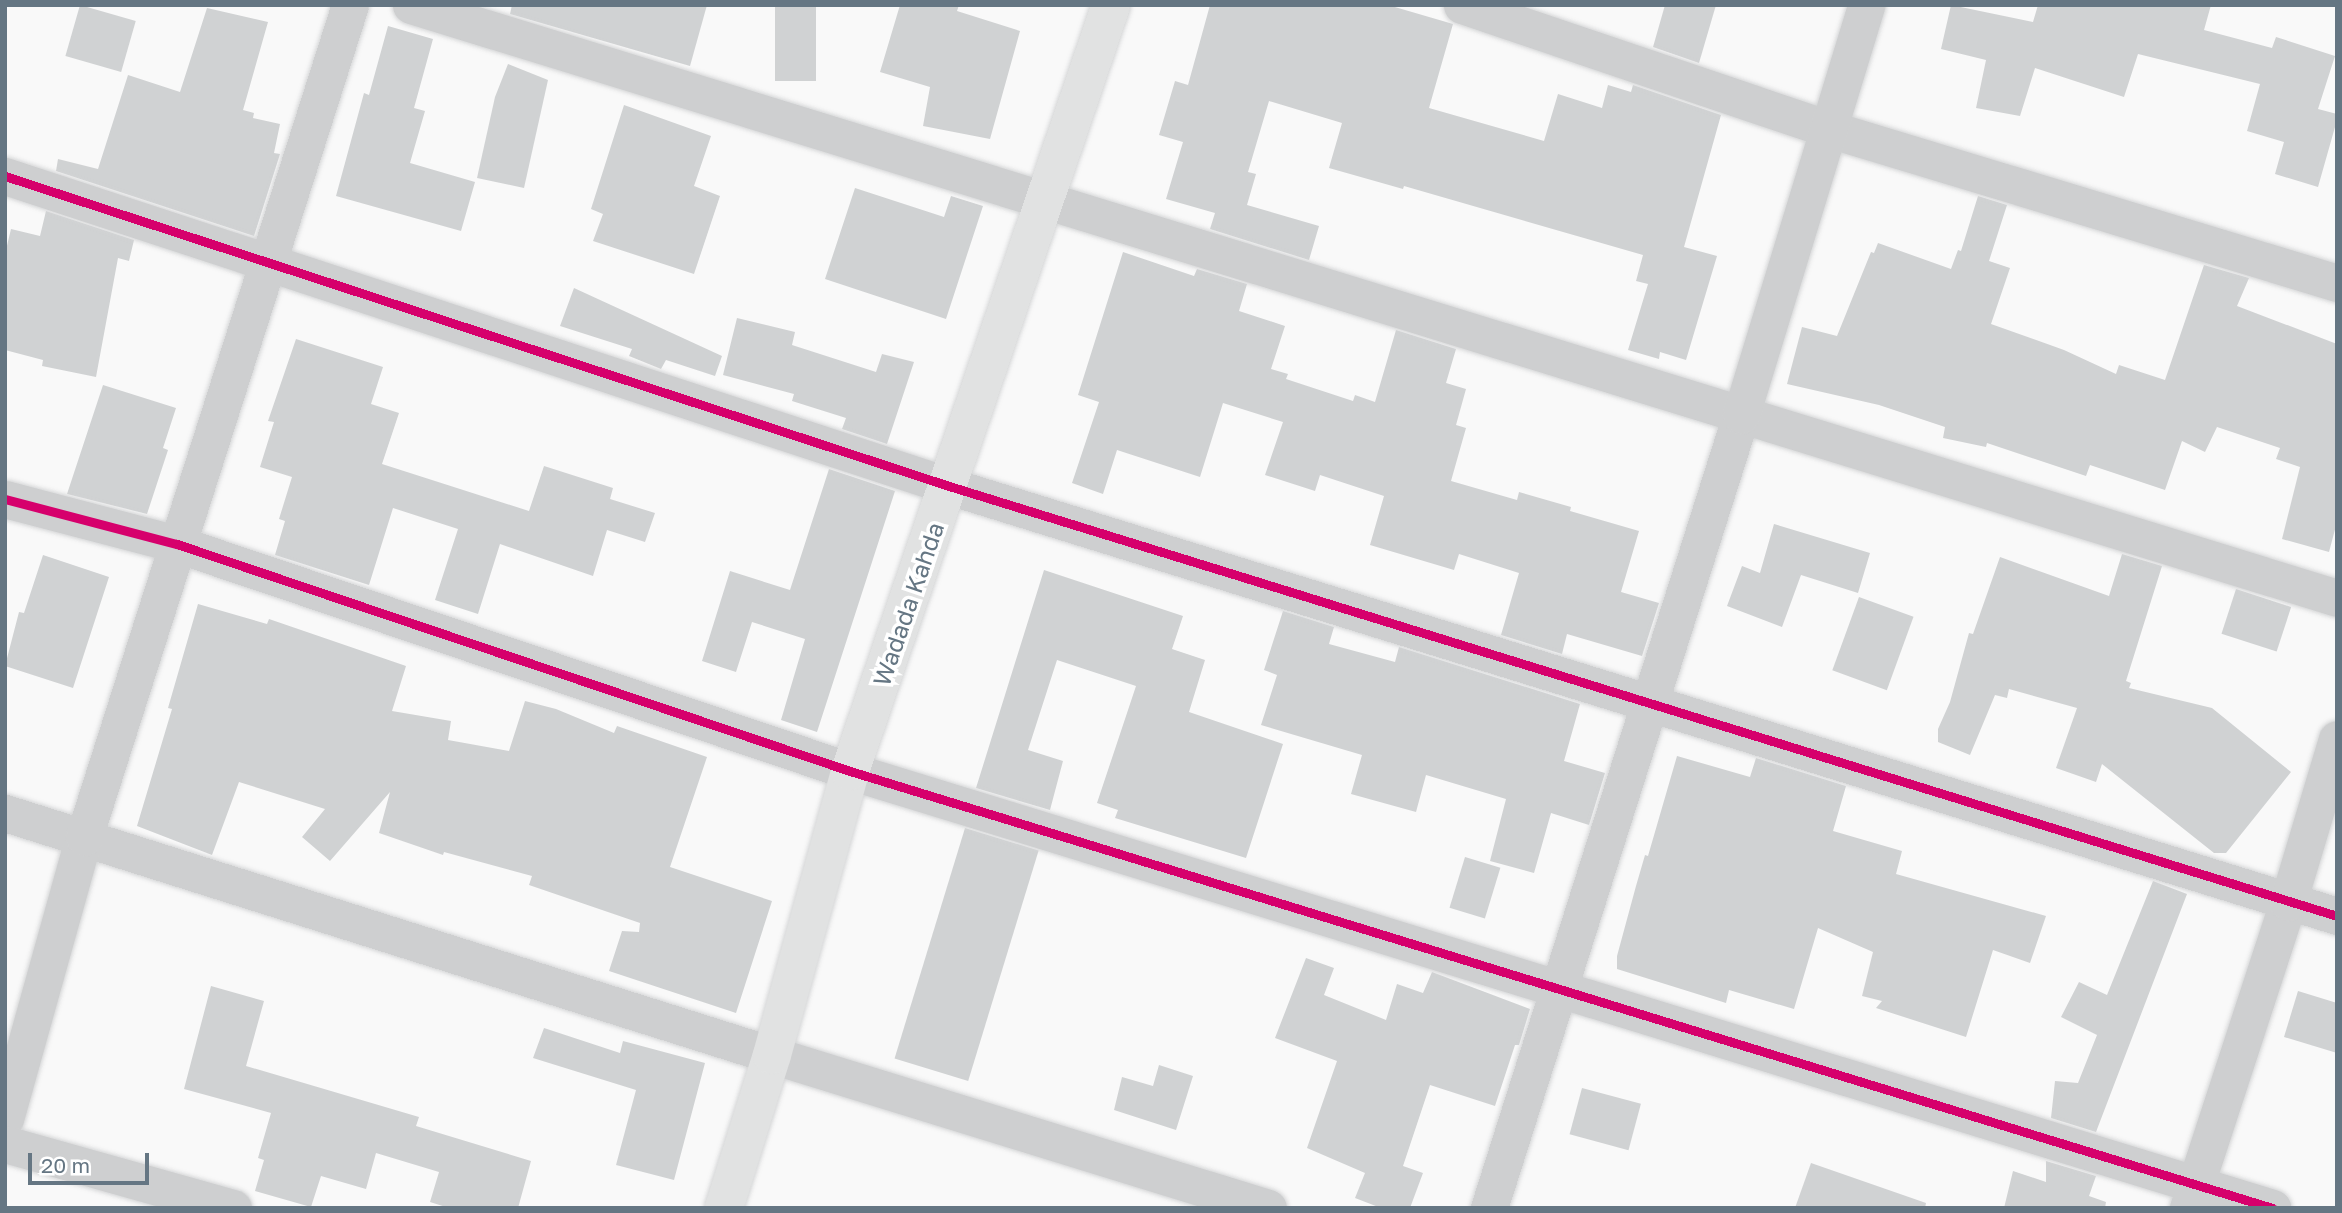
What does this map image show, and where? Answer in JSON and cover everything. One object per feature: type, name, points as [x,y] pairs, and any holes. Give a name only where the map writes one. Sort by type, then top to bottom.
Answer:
[{"type":"main road","name":"Wadada Kahda","points":[[724,1208],[772,1055],[850,771],[1111,5]]},
{"type":"street","points":[[5,1119],[84,837],[350,5]]},
{"type":"street","points":[[411,5],[2337,598]]},
{"type":"street","points":[[1462,5],[1829,128],[2337,282]]},
{"type":"street","points":[[1489,1208],[1741,415],[1866,5]]},
{"type":"street","points":[[5,176],[268,260],[949,486],[2337,916]]},
{"type":"street","points":[[5,499],[177,544],[850,771],[1558,990],[2192,1197],[2272,1208]]},
{"type":"street","points":[[2192,1197],[2288,902],[2337,739]]},
{"type":"street","points":[[5,813],[1268,1208]]},
{"type":"street","points":[[5,1144],[233,1208]]},
{"type":"building","points":[[80,5],[136,21],[121,72],[65,56]]},
{"type":"building","points":[[512,5],[707,5],[690,66],[510,14]]},
{"type":"building","points":[[775,5],[816,5],[816,81],[775,81]]},
{"type":"building","points":[[900,5],[959,5],[957,11],[1020,31],[990,139],[923,126],[930,87],[880,72]]},
{"type":"building","points":[[1210,5],[1388,5],[1453,24],[1429,108],[1544,141],[1558,94],[1602,108],[1608,85],[1631,92],[1633,85],[1721,115],[1684,247],[1717,256],[1686,360],[1660,352],[1659,359],[1628,350],[1648,284],[1636,281],[1643,255],[1404,186],[1403,189],[1329,168],[1342,123],[1269,101],[1248,172],[1256,174],[1247,205],[1319,226],[1309,260],[1210,229],[1215,213],[1166,199],[1183,142],[1159,135],[1175,81],[1188,85]]},
{"type":"building","points":[[1665,5],[1716,5],[1699,63],[1653,47]]},
{"type":"building","points":[[1951,5],[2033,22],[2038,5],[2211,5],[2204,30],[2272,48],[2276,37],[2335,56],[2318,109],[2337,114],[2337,120],[2318,187],[2275,174],[2284,142],[2247,131],[2260,84],[2138,54],[2124,97],[2035,68],[2020,116],[1976,108],[1986,60],[1941,49]]},
{"type":"building","points":[[207,8],[268,22],[243,110],[254,113],[253,118],[280,124],[274,153],[280,154],[254,236],[56,171],[58,159],[98,169],[128,75],[180,92]]},
{"type":"building","points":[[388,26],[433,39],[414,108],[425,111],[410,163],[475,182],[461,231],[336,196],[364,93],[369,95]]},
{"type":"building","points":[[508,64],[548,80],[524,188],[477,178],[495,97]]},
{"type":"building","points":[[624,105],[711,136],[694,186],[720,196],[694,274],[593,241],[603,214],[591,209]]},
{"type":"building","points":[[855,188],[944,217],[951,196],[983,206],[946,319],[825,279]]},
{"type":"building","points":[[1978,196],[2007,205],[1989,261],[2010,268],[1991,324],[2064,350],[2116,374],[2119,365],[2165,380],[2204,265],[2249,278],[2237,306],[2337,344],[2337,522],[2329,552],[2282,539],[2300,467],[2276,459],[2280,448],[2217,427],[2205,452],[2182,441],[2165,490],[2090,465],[2086,476],[1987,443],[1986,447],[1943,438],[1945,427],[1879,405],[1787,384],[1802,327],[1837,336],[1871,252],[1874,253],[1878,243],[1951,269],[1958,250],[1961,251]]},
{"type":"building","points":[[46,211],[134,240],[129,261],[118,258],[96,377],[42,366],[43,360],[5,350],[5,254],[11,229],[40,236]]},
{"type":"building","points":[[1123,252],[1194,276],[1197,269],[1247,284],[1239,311],[1285,326],[1271,369],[1288,374],[1286,379],[1353,401],[1355,395],[1375,402],[1396,330],[1456,349],[1446,383],[1466,389],[1456,425],[1466,428],[1451,481],[1517,500],[1519,492],[1571,507],[1570,511],[1639,531],[1621,592],[1659,603],[1642,656],[1567,634],[1562,654],[1501,635],[1519,573],[1459,554],[1454,570],[1370,545],[1384,496],[1320,475],[1315,491],[1265,475],[1283,422],[1223,403],[1200,477],[1117,450],[1103,494],[1072,483],[1099,402],[1078,395]]},
{"type":"building","points":[[574,288],[722,356],[715,376],[666,360],[661,369],[629,356],[632,349],[560,326]]},
{"type":"building","points":[[737,318],[795,332],[792,345],[876,372],[882,354],[914,362],[887,444],[842,429],[846,418],[792,401],[794,394],[723,375]]},
{"type":"building","points":[[296,339],[383,367],[371,404],[399,413],[382,464],[529,511],[544,466],[613,488],[610,499],[655,513],[645,542],[607,530],[593,576],[500,544],[478,614],[435,600],[458,529],[393,508],[369,585],[275,555],[285,521],[279,519],[292,477],[260,467],[274,422],[268,421]]},
{"type":"building","points":[[103,385],[176,408],[163,448],[168,450],[147,514],[67,494]]},
{"type":"building","points":[[829,469],[895,491],[817,732],[781,720],[805,639],[752,622],[736,672],[702,661],[730,571],[790,590]]},
{"type":"building","points":[[1774,524],[1870,553],[1858,593],[1801,575],[1782,627],[1727,606],[1742,566],[1760,573]]},
{"type":"building","points":[[2122,554],[2162,566],[2126,681],[2131,683],[2129,688],[2212,708],[2291,772],[2226,853],[2214,853],[2102,764],[2096,782],[2056,768],[2077,708],[2009,689],[2007,698],[1995,695],[1970,755],[1938,742],[1938,729],[1950,702],[1969,633],[1973,634],[2000,557],[2109,596]]},
{"type":"building","points":[[43,555],[109,577],[73,688],[5,666],[19,612],[24,613]]},
{"type":"building","points":[[1044,570],[1183,616],[1172,649],[1205,660],[1189,712],[1283,744],[1246,858],[1115,818],[1118,810],[1097,803],[1136,686],[1057,660],[1028,750],[1063,761],[1050,810],[976,788]]},
{"type":"building","points":[[2236,589],[2291,607],[2277,652],[2221,634]]},
{"type":"building","points":[[1859,597],[1914,617],[1887,690],[1832,670]]},
{"type":"building","points":[[198,604],[267,624],[269,619],[406,666],[392,711],[451,721],[448,740],[509,751],[525,701],[556,709],[614,733],[617,726],[707,757],[670,867],[772,901],[736,1013],[609,971],[622,931],[639,932],[640,923],[529,885],[532,876],[444,852],[443,855],[379,833],[390,792],[330,861],[302,837],[325,809],[239,782],[212,855],[137,826],[172,709],[168,708]]},
{"type":"building","points":[[1283,611],[1334,627],[1329,644],[1395,662],[1399,647],[1580,704],[1564,761],[1605,773],[1589,825],[1551,813],[1534,873],[1490,861],[1506,799],[1426,775],[1416,812],[1351,794],[1362,755],[1261,725],[1277,675],[1264,670]]},
{"type":"building","points":[[1677,756],[1750,777],[1756,758],[1846,786],[1833,831],[1902,851],[1896,874],[2046,916],[2030,963],[1993,950],[1966,1037],[1876,1008],[1882,1001],[1862,996],[1873,952],[1818,928],[1794,1009],[1729,990],[1726,1003],[1617,969],[1617,956],[1636,886],[1645,855],[1648,856]]},
{"type":"building","points":[[965,828],[1039,851],[968,1081],[895,1058]]},
{"type":"building","points":[[1465,857],[1500,868],[1485,919],[1450,908]]},
{"type":"building","points":[[2153,881],[2187,894],[2096,1132],[2051,1118],[2055,1081],[2078,1083],[2097,1035],[2061,1017],[2079,982],[2107,995]]},
{"type":"building","points":[[1306,958],[1334,968],[1324,995],[1386,1020],[1397,984],[1423,993],[1432,972],[1530,1009],[1495,1106],[1430,1085],[1403,1166],[1423,1173],[1410,1208],[1381,1208],[1355,1198],[1365,1173],[1307,1148],[1337,1061],[1275,1038]]},
{"type":"building","points":[[211,986],[264,1001],[246,1066],[419,1117],[416,1126],[531,1161],[518,1208],[449,1208],[430,1202],[439,1172],[376,1153],[366,1189],[321,1176],[311,1207],[255,1191],[264,1160],[258,1158],[271,1113],[184,1089]]},
{"type":"building","points":[[2298,991],[2337,1003],[2337,1053],[2284,1037]]},
{"type":"building","points":[[544,1028],[620,1053],[623,1041],[705,1063],[674,1180],[616,1165],[636,1090],[533,1058]]},
{"type":"building","points":[[1159,1065],[1193,1076],[1176,1130],[1114,1110],[1122,1077],[1153,1086]]},
{"type":"building","points":[[1582,1088],[1641,1104],[1628,1150],[1570,1134]]},
{"type":"building","points":[[2046,1161],[2096,1176],[2089,1196],[2106,1202],[2105,1208],[2004,1208],[2013,1171],[2046,1182]]},
{"type":"building","points":[[1811,1163],[1926,1203],[1925,1208],[1795,1208]]},
{"type":"cycle path","points":[[5,176],[949,486],[2337,916]]},
{"type":"cycle path","points":[[5,499],[177,544],[850,771],[2272,1208]]}]
